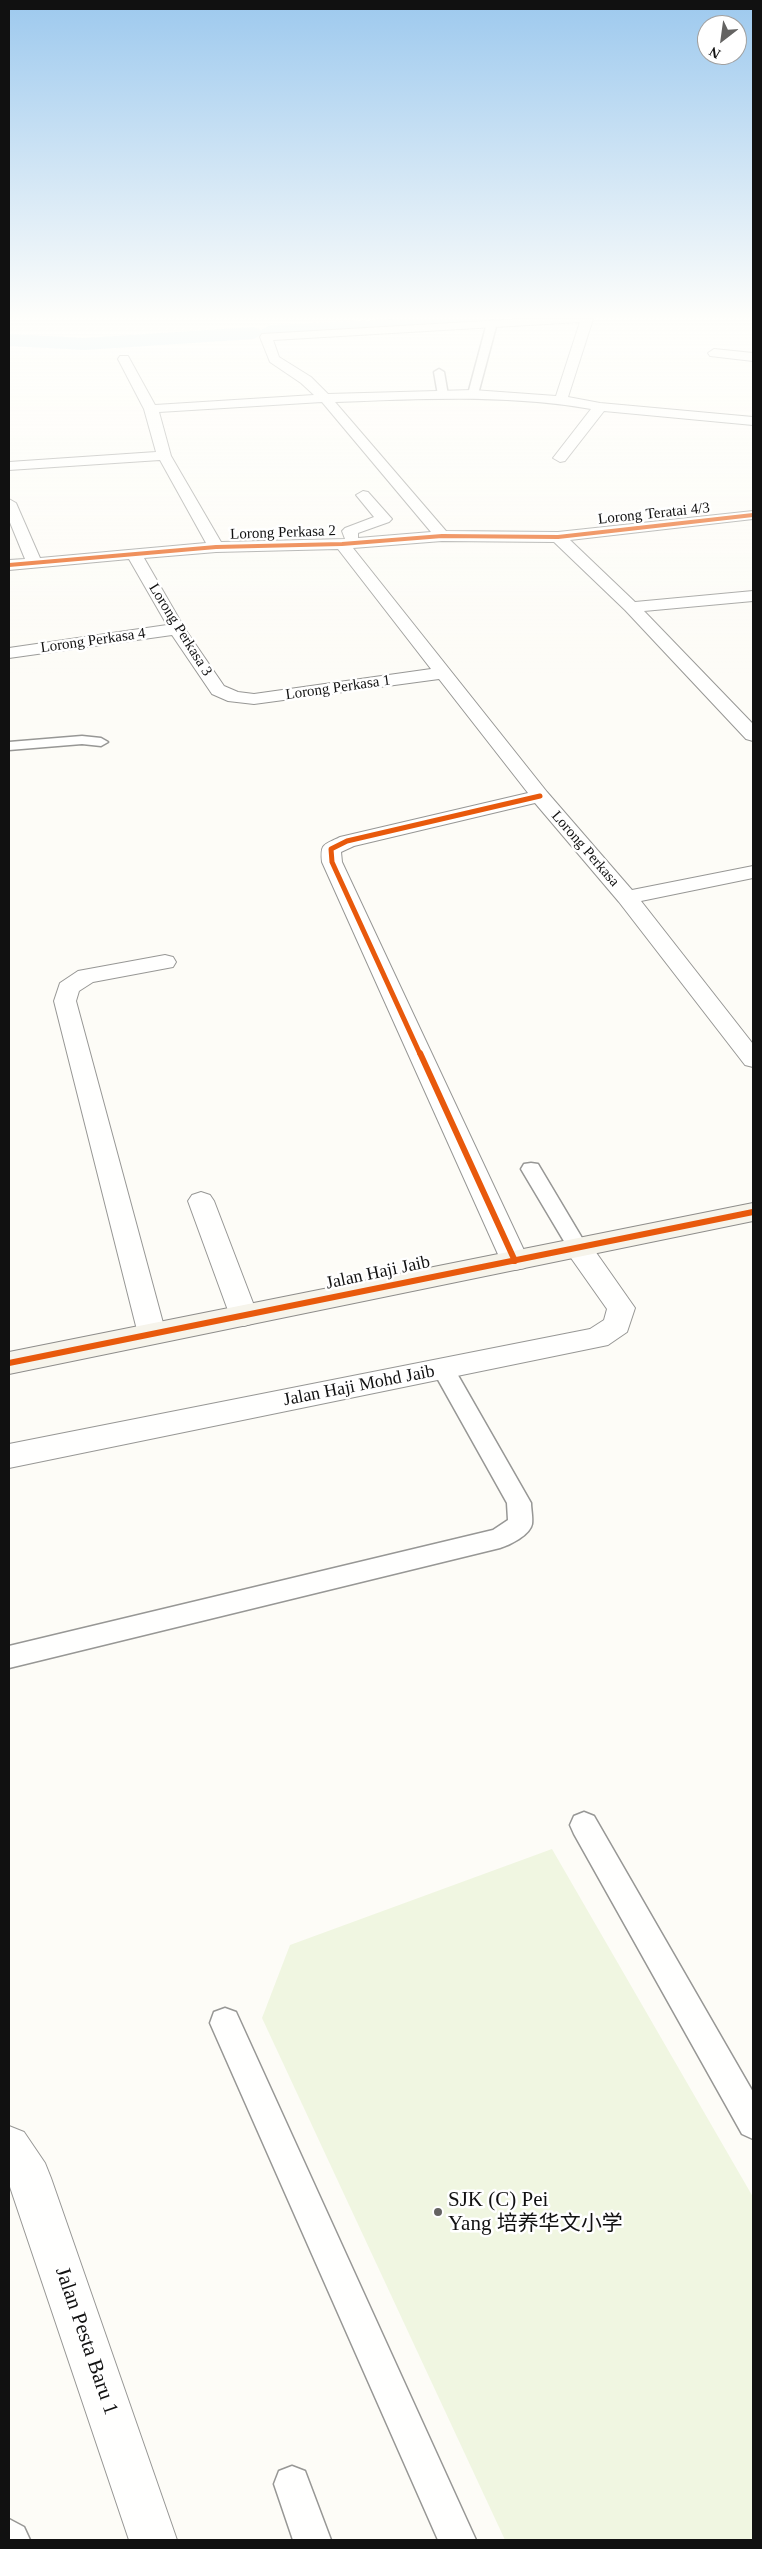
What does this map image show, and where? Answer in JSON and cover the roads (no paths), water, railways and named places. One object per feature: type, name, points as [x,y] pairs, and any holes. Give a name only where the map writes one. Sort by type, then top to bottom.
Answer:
[{"type":"street","points":[[159,438],[164,456],[216,547]]},
{"type":"street","points":[[359,438],[442,536]]},
{"type":"street","points":[[560,458],[576,438]]},
{"type":"street","points":[[9,466],[164,456]]},
{"type":"street","points":[[348,543],[350,531],[384,519],[363,495]]},
{"type":"street","points":[[9,503],[34,562]]},
{"type":"street","name":"Lorong Teratai 4/3","points":[[558,538],[753,515]]},
{"type":"street","name":"Lorong Perkasa 2","points":[[9,565],[216,547],[348,543],[442,536],[558,538]]},
{"type":"street","points":[[558,538],[631,607],[753,735]]},
{"type":"street","name":"Lorong Perkasa","points":[[348,543],[442,673],[540,796],[627,897],[753,1060]]},
{"type":"street","name":"Lorong Perkasa 3","points":[[134,555],[177,629],[218,690],[234,697]]},
{"type":"street","points":[[631,607],[753,596]]},
{"type":"street","name":"Lorong Perkasa 4","points":[[9,653],[177,629]]},
{"type":"street","name":"Lorong Perkasa 1","points":[[234,697],[254,699],[442,673]]},
{"type":"street","points":[[514,1261],[332,862],[331,849],[348,841],[540,796]]},
{"type":"street","points":[[627,897],[753,872]]},
{"type":"street","points":[[152,1334],[65,1001],[68,988],[86,976],[165,962]]},
{"type":"street","points":[[201,1201],[244,1316]]},
{"type":"street","name":"Jalan Haji Jaib","points":[[9,1363],[753,1212]]},
{"type":"street","name":"Jalan Haji Mohd Jaib","points":[[9,1456],[598,1338],[617,1325],[621,1308],[578,1248]]},
{"type":"street","name":"Jalan Pesta Baru 1","points":[[9,2147],[30,2178],[153,2540]]},
{"type":"lane","points":[[9,746],[82,740],[101,742]]},
{"type":"lane","points":[[530,1169],[578,1248]]},
{"type":"lane","points":[[9,1657],[500,1538],[520,1524],[519,1503],[442,1369]]},
{"type":"lane","points":[[584,1825],[753,2123]]},
{"type":"lane","points":[[225,2023],[457,2540]]},
{"type":"lane","points":[[292,2484],[312,2540]]},
{"type":"place","name":"SJK (C) Pei Yang 培养华文小学","points":[[438,2212]]}]
